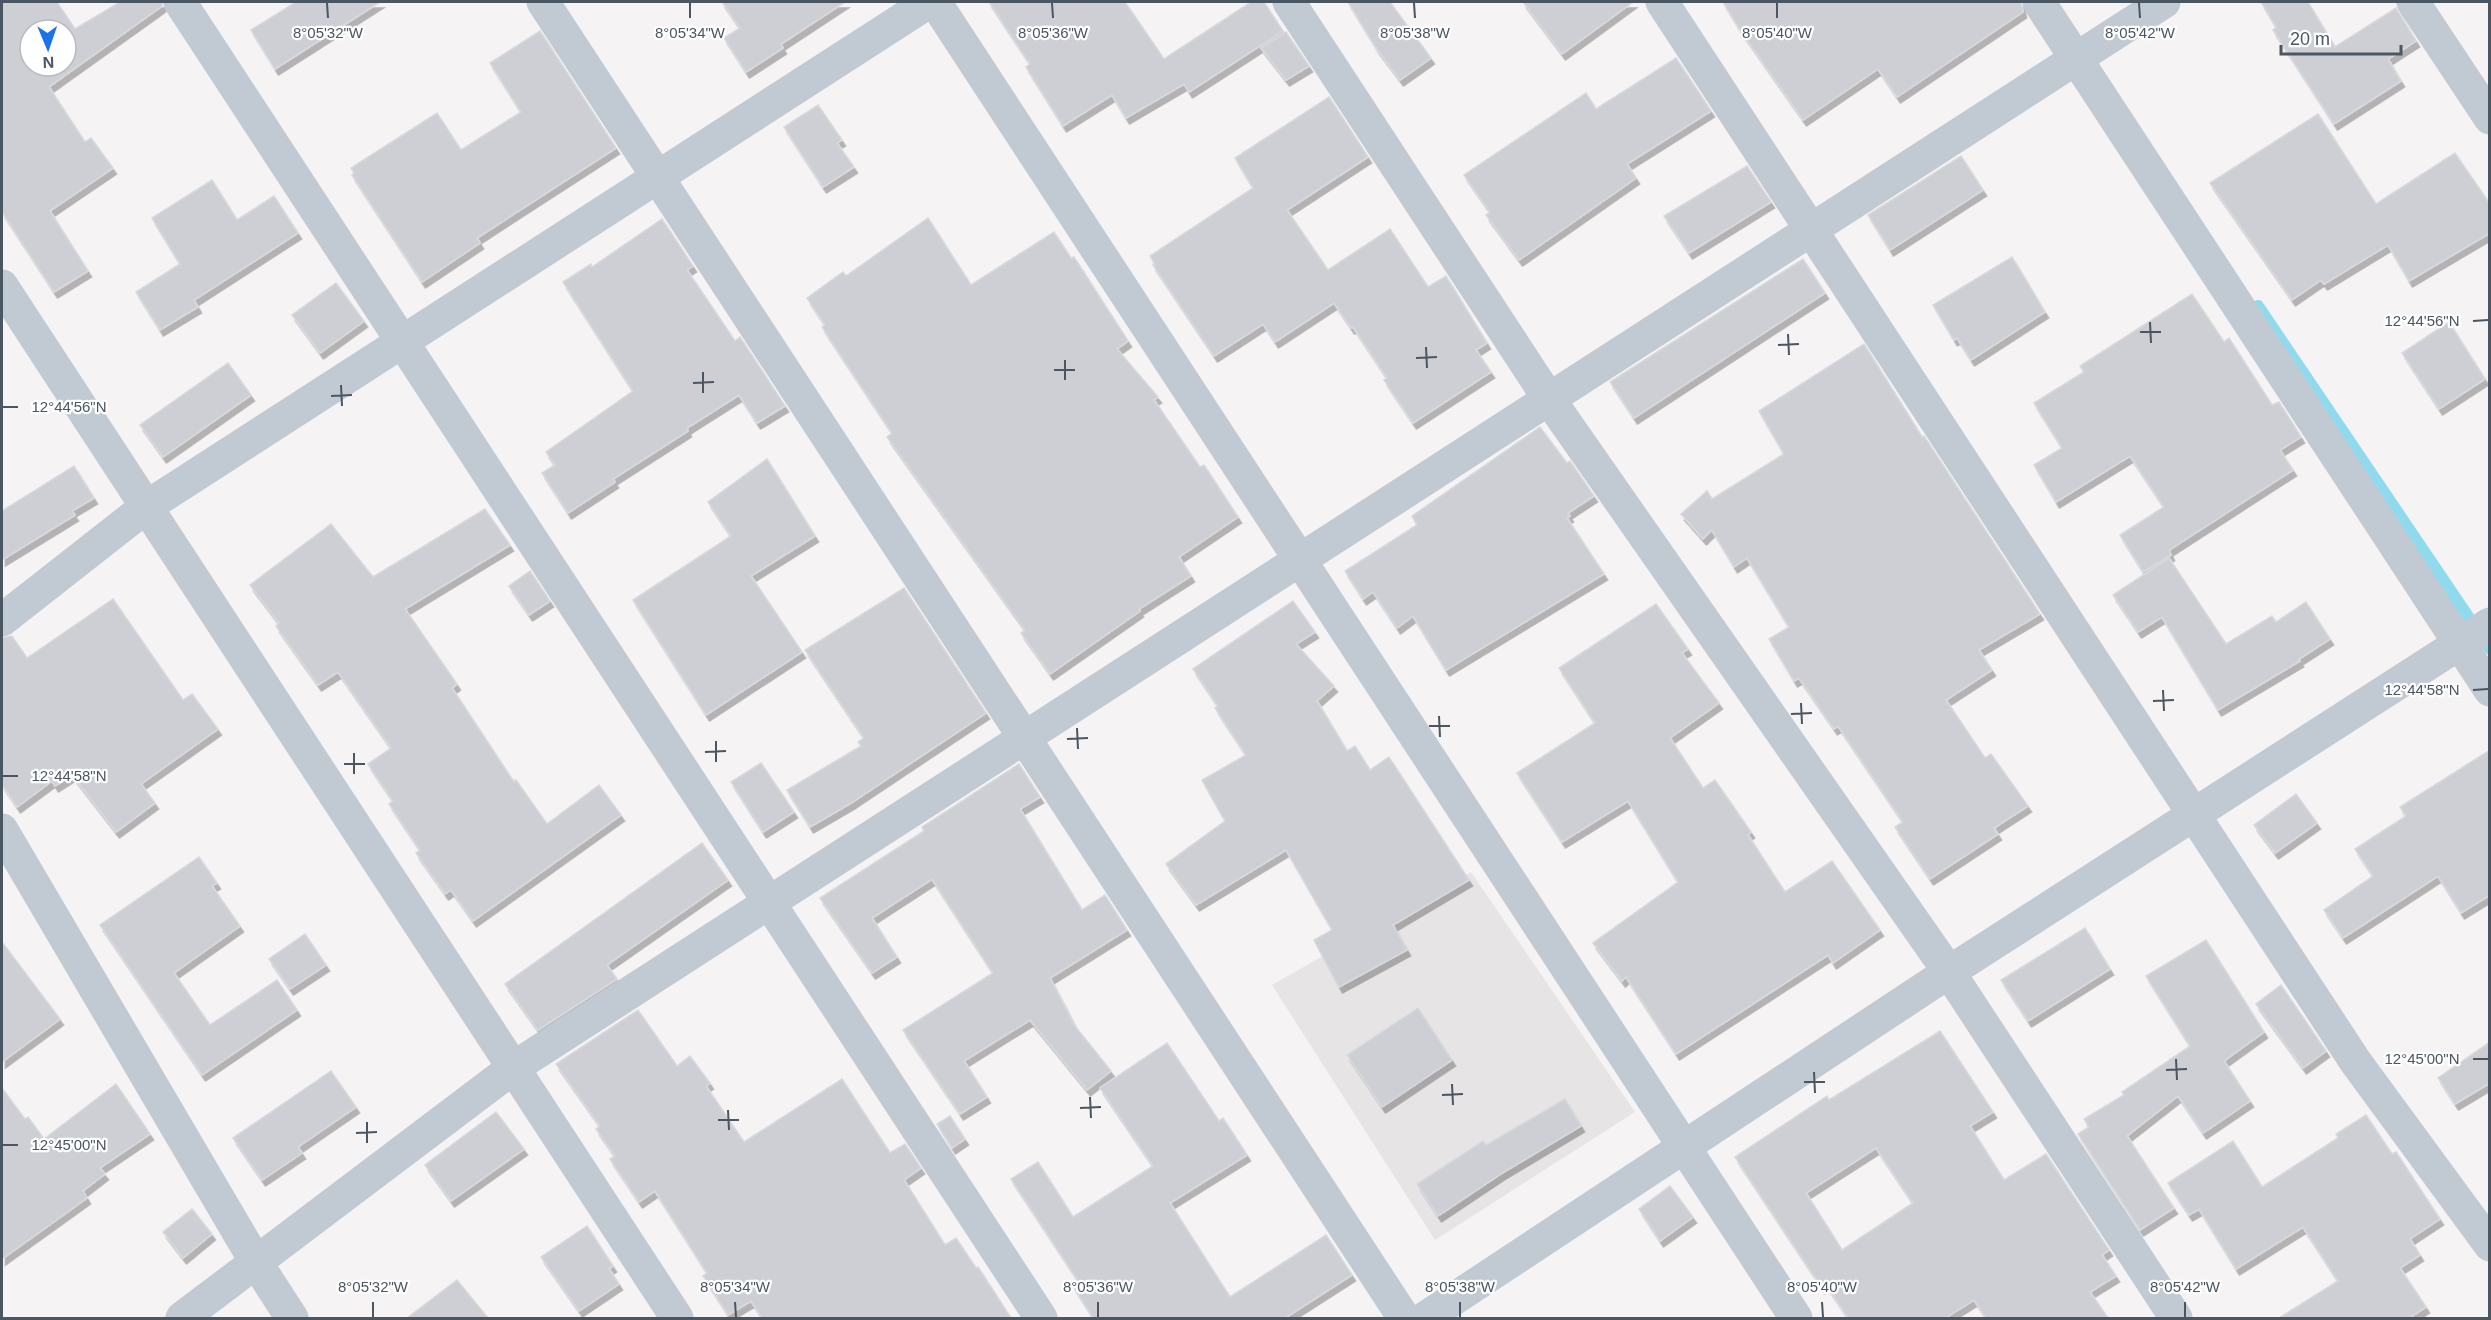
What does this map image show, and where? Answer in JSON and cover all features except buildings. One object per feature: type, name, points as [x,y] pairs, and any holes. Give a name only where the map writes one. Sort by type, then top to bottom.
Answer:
[{"type":"street","points":[[180,2],[1041,1318]]},
{"type":"street","points":[[543,2],[1404,1318]]},
{"type":"street","points":[[2,620],[146,507],[929,2]]},
{"type":"street","points":[[935,2],[1796,1318]]},
{"type":"street","points":[[1289,2],[1549,399],[1949,972],[2175,1318]]},
{"type":"street","points":[[1662,2],[2355,1060],[2490,1245]]},
{"type":"street","points":[[2039,2],[2490,690]]},
{"type":"street","points":[[182,1318],[257,1264],[513,1068],[2164,2]]},
{"type":"street","points":[[2413,2],[2490,118]]},
{"type":"street","points":[[2,286],[676,1318]]},
{"type":"street","points":[[1425,1318],[1949,972],[2195,816],[2490,624]]},
{"type":"street","points":[[2,831],[257,1264],[292,1318]]},
{"type":"shaded area","points":[[1471,872],[1635,1112],[1435,1240],[1272,985]]},
{"type":"waterway","points":[[2258,306],[2490,649]]}]
